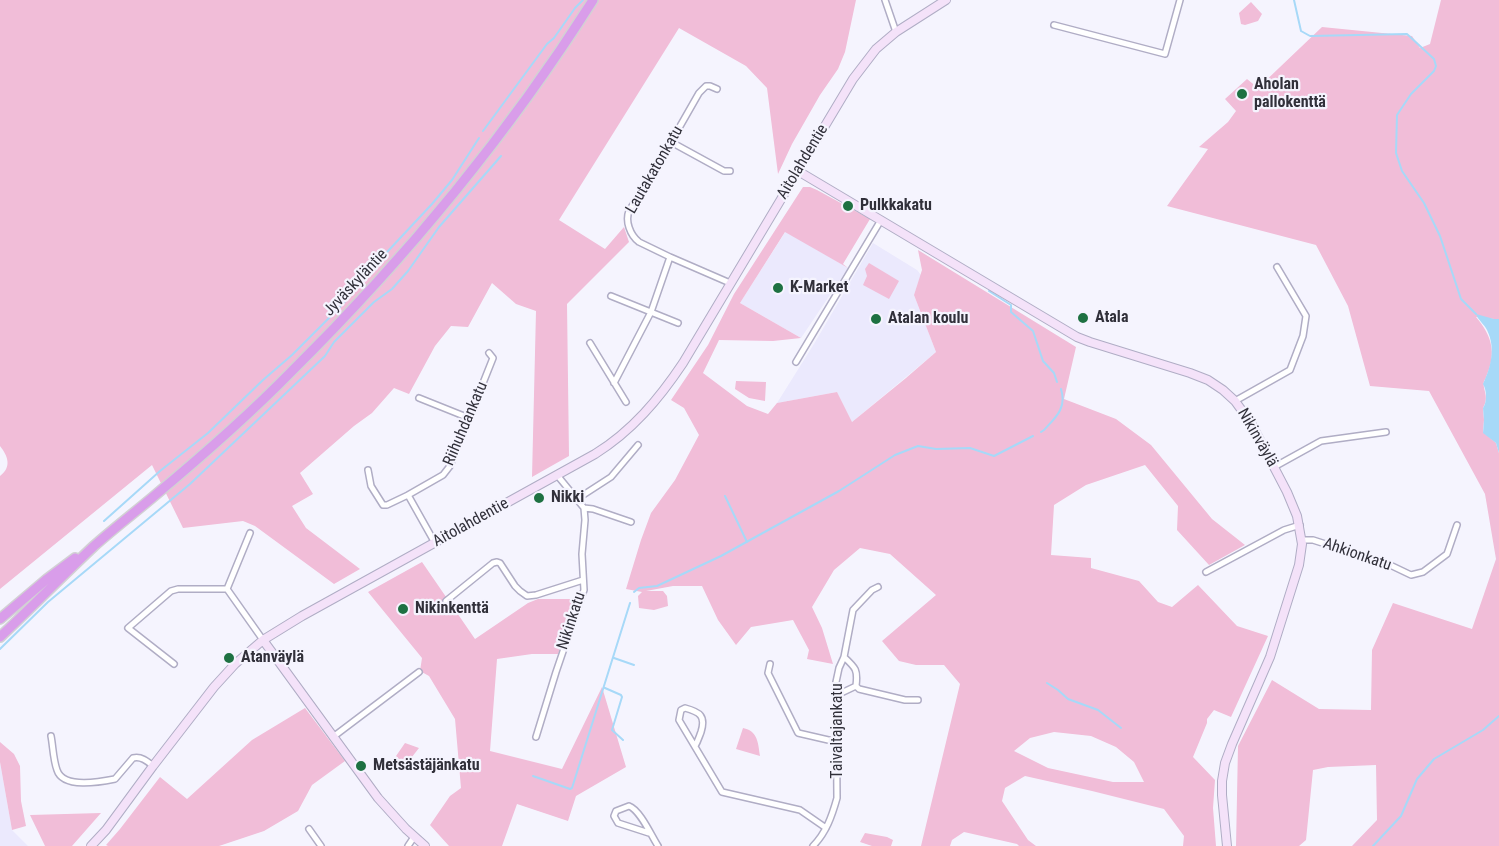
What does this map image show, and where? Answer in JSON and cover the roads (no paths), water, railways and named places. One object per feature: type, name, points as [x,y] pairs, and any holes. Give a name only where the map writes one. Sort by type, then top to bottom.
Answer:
[{"type":"highway","name":"Jyväskyläntie","points":[[95,546],[223,437],[290,374],[405,253],[460,186],[526,99],[592,0]]},
{"type":"highway","points":[[0,619],[47,579],[95,546]]},
{"type":"highway","points":[[0,637],[95,546]]},
{"type":"street","points":[[885,0],[896,32]]},
{"type":"street","name":"Aitolahdentie","points":[[91,846],[116,818],[214,687],[242,657],[263,640],[302,616],[557,475],[613,442],[634,424],[650,408],[683,363],[853,79],[876,49],[896,32],[946,0]]},
{"type":"street","points":[[1054,25],[1165,54],[1180,0]]},
{"type":"street","name":"Lautakatonkatu","points":[[717,89],[710,86],[702,88],[627,216],[627,221],[634,238],[639,242],[730,283]]},
{"type":"street","points":[[671,142],[724,171],[730,171]]},
{"type":"street","name":"Nikinväylä","points":[[798,171],[1077,337],[1202,378],[1235,400],[1251,423],[1293,504],[1302,540],[1299,565],[1270,657],[1226,763],[1222,795],[1227,846]]},
{"type":"street","points":[[796,362],[881,220]]},
{"type":"street","points":[[614,383],[651,312],[670,257]]},
{"type":"street","points":[[1235,400],[1290,370],[1300,345],[1305,316],[1294,293],[1277,267]]},
{"type":"street","points":[[611,296],[678,323]]},
{"type":"street","points":[[590,343],[626,402]]},
{"type":"street","name":"Riihuhdankatu","points":[[368,470],[371,486],[383,505],[408,495],[443,475],[450,466],[493,358],[489,353]]},
{"type":"street","points":[[419,398],[470,418]]},
{"type":"street","points":[[1274,467],[1321,441],[1386,432]]},
{"type":"street","points":[[577,499],[611,477],[638,445]]},
{"type":"street","points":[[557,475],[584,508],[630,522]]},
{"type":"street","points":[[408,495],[435,543]]},
{"type":"street","name":"Nikinkatu","points":[[536,737],[584,590],[582,554],[584,508]]},
{"type":"street","points":[[1206,573],[1284,530],[1300,525]]},
{"type":"street","name":"Ahkionkatu","points":[[1302,540],[1310,539],[1388,564],[1411,575],[1423,572],[1447,554],[1457,525]]},
{"type":"street","points":[[227,589],[250,533]]},
{"type":"street","points":[[446,601],[497,562],[520,591],[527,596],[583,580]]},
{"type":"street","name":"Taivaltajankatu","points":[[813,846],[826,828],[837,798],[836,682],[838,668],[844,657],[853,610],[872,590],[878,587]]},
{"type":"street","points":[[174,664],[128,628],[171,591],[227,589]]},
{"type":"street","points":[[227,589],[378,798],[391,814],[425,846]]},
{"type":"street","points":[[844,657],[854,667],[857,675],[856,686]]},
{"type":"street","points":[[770,664],[768,673],[798,733],[837,742]]},
{"type":"street","points":[[333,737],[419,672]]},
{"type":"street","points":[[837,695],[856,686]]},
{"type":"street","points":[[856,686],[905,700],[918,700]]},
{"type":"street","points":[[695,746],[703,724],[701,716],[696,711],[685,708],[681,710],[679,720],[722,792],[800,810],[826,828]]},
{"type":"street","points":[[51,736],[57,771],[67,781],[115,780],[137,757],[153,766]]},
{"type":"street","points":[[649,833],[618,823],[614,816],[616,811],[629,806],[634,807],[658,846]]},
{"type":"street","points":[[309,829],[321,846]]},
{"type":"street","points":[[408,846],[414,837]]},
{"type":"water","points":[[1476,314],[1499,319],[1499,453],[1496,443],[1483,433],[1483,408],[1486,396],[1483,384],[1492,351],[1487,330]]},
{"type":"waterway","points":[[483,131],[547,44],[583,0]]},
{"type":"waterway","points":[[1294,0],[1301,31],[1310,36],[1407,34],[1434,59],[1436,66],[1434,71],[1411,94],[1397,115],[1396,153],[1402,171],[1424,203],[1440,236],[1461,299],[1476,314]]},
{"type":"waterway","points":[[104,521],[160,471],[208,433],[334,313],[452,180],[479,138]]},
{"type":"waterway","points":[[0,649],[48,602],[190,484],[325,356],[334,342],[374,302],[392,289],[408,271],[439,227],[501,156]]},
{"type":"waterway","points":[[989,291],[1011,305],[1011,312],[1033,331],[1043,361],[1054,373],[1057,382]]},
{"type":"waterway","points":[[1041,432],[1059,412],[1063,402],[1061,389]]},
{"type":"waterway","points":[[634,592],[639,588],[657,586],[721,556],[839,491],[895,455],[918,446],[936,449],[970,448],[994,456],[1033,436]]},
{"type":"waterway","points":[[725,496],[747,542]]},
{"type":"waterway","points":[[533,776],[572,788],[630,603]]},
{"type":"waterway","points":[[614,658],[634,665]]},
{"type":"waterway","points":[[1047,683],[1068,699],[1098,710],[1121,728]]},
{"type":"waterway","points":[[605,688],[622,697],[612,730],[623,740]]},
{"type":"waterway","points":[[1373,846],[1401,816],[1417,779],[1434,759],[1483,730],[1499,716]]},
{"type":"place","name":"Aholan pallokenttä","points":[[1242,94]]},
{"type":"place","name":"Pulkkakatu","points":[[848,206]]},
{"type":"place","name":"K-Market","points":[[778,288]]},
{"type":"place","name":"Atala","points":[[1083,318]]},
{"type":"place","name":"Atalan koulu","points":[[876,319]]},
{"type":"place","name":"Nikki","points":[[539,498]]},
{"type":"place","name":"Nikinkenttä","points":[[403,609]]},
{"type":"place","name":"Atanväylä","points":[[229,658]]},
{"type":"place","name":"Metsästäjänkatu","points":[[361,766]]}]
